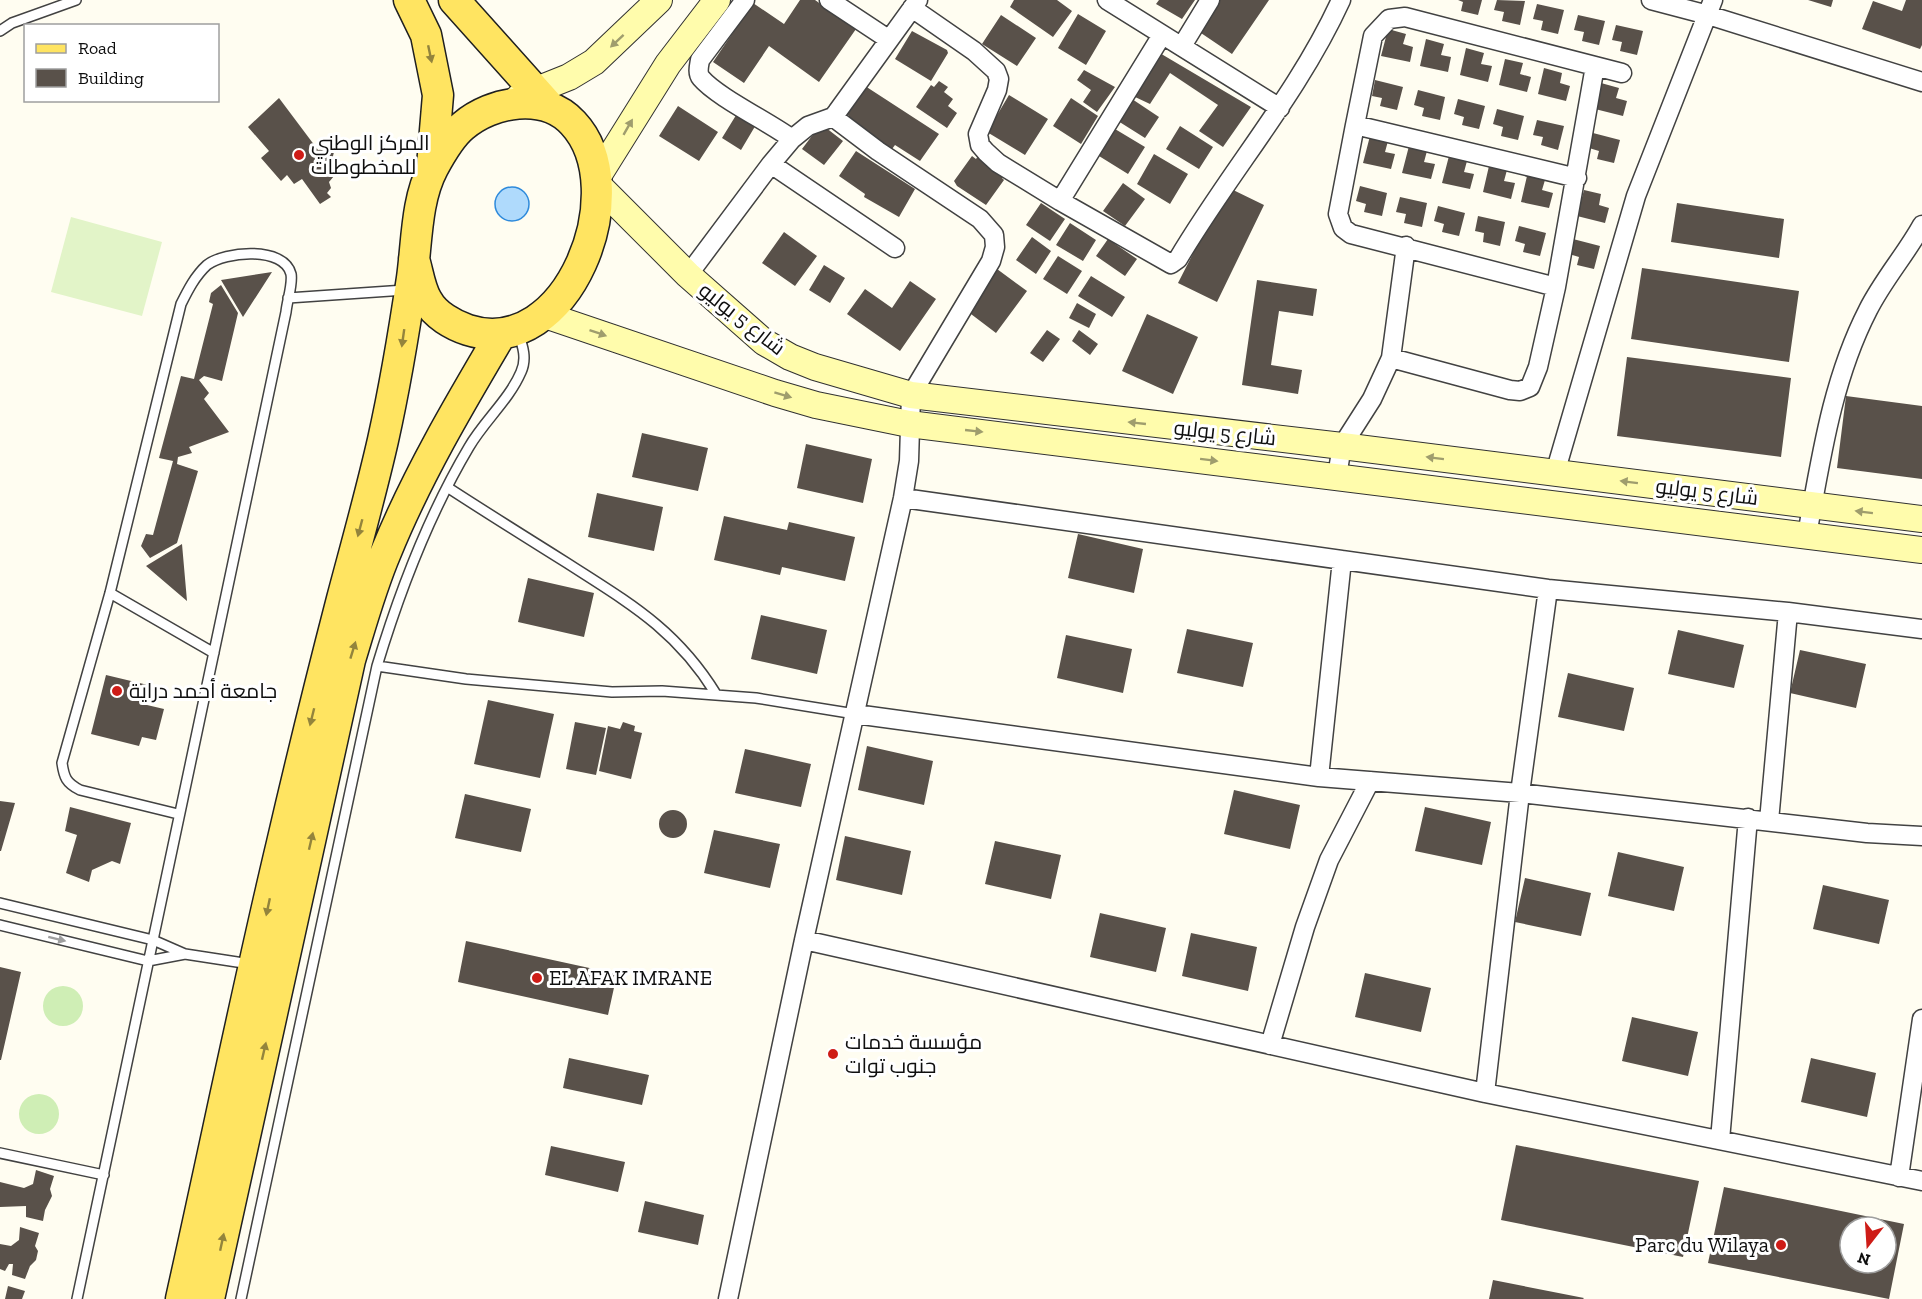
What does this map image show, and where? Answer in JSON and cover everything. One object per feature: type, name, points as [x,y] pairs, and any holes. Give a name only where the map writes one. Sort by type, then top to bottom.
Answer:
[{"type":"main road","points":[[181,1299],[281,846],[382,445],[401,353],[420,209],[432,170],[438,95],[426,35],[409,0]]},
{"type":"main road","points":[[209,1299],[350,660],[360,628],[399,520],[441,436],[509,333],[542,314],[567,290],[583,261],[591,240],[598,180],[591,146],[571,120],[541,98],[454,0]]},
{"type":"main road","points":[[432,170],[460,128],[489,109],[541,98],[594,62],[659,0]]},
{"type":"main road","points":[[598,180],[668,64],[717,0]]},
{"type":"main road","name":"شارع 5 يوليو","points":[[598,180],[688,275],[764,342],[790,357],[911,395],[1342,446],[1922,519]]},
{"type":"main road","points":[[414,259],[427,301],[448,322],[473,332],[509,333]]},
{"type":"main road","name":"شارع 5 يوليو","points":[[542,314],[816,405],[909,424],[1922,550]]},
{"type":"street","points":[[745,0],[700,60],[698,72],[701,78],[724,95],[792,139]]},
{"type":"street","points":[[829,0],[888,39]]},
{"type":"street","points":[[1107,0],[1280,108]]},
{"type":"street","points":[[1182,46],[1210,0]]},
{"type":"street","points":[[688,275],[792,139],[808,126],[833,117],[915,4],[996,71],[999,79],[997,90],[978,134],[980,145],[998,163],[1167,263],[1174,263],[1222,188],[1280,108],[1314,54],[1341,0]]},
{"type":"street","points":[[1652,0],[1711,7],[1922,82]]},
{"type":"street","points":[[1555,473],[1636,196],[1711,7]]},
{"type":"street","points":[[1556,287],[1406,246],[1350,234],[1340,222],[1338,214],[1373,36],[1389,19],[1405,17],[1622,73]]},
{"type":"street","points":[[1060,201],[1162,35]]},
{"type":"street","points":[[1391,358],[1520,391],[1530,387],[1538,367],[1556,287],[1595,66]]},
{"type":"street","points":[[728,1299],[804,940],[903,498],[909,461],[911,395],[991,261],[995,247],[994,235],[980,219],[878,151],[833,117]]},
{"type":"street","points":[[1355,125],[1577,178]]},
{"type":"street","points":[[771,164],[895,248]]},
{"type":"street","points":[[1807,535],[1827,425],[1848,354],[1868,309],[1922,225]]},
{"type":"street","points":[[1337,476],[1342,446],[1372,399],[1391,358],[1406,246]]},
{"type":"street","points":[[903,498],[1548,589],[1788,612],[1922,628]]},
{"type":"street","points":[[1320,777],[1342,560]]},
{"type":"street","points":[[1485,1093],[1520,793],[1548,589]]},
{"type":"street","points":[[1770,821],[1788,612]]},
{"type":"street","points":[[855,714],[1320,777],[1520,793],[1922,836]]},
{"type":"street","points":[[1270,1045],[1305,927],[1329,860],[1370,781]]},
{"type":"street","points":[[1720,1140],[1748,818]]},
{"type":"street","points":[[804,940],[1485,1093],[1922,1181]]},
{"type":"street","points":[[1899,1177],[1922,1019]]},
{"type":"lane","points":[[0,31],[12,23],[76,0]]},
{"type":"lane","points":[[77,1299],[288,298],[292,275],[278,259],[263,256],[238,253],[219,258],[193,280],[182,304],[110,593],[62,763],[64,777],[69,785],[80,790],[178,814]]},
{"type":"lane","points":[[288,298],[410,290]]},
{"type":"lane","points":[[242,1299],[377,666],[397,600],[447,488],[470,446],[520,374],[524,354],[509,333]]},
{"type":"lane","points":[[447,488],[616,592],[660,627],[697,664],[716,694]]},
{"type":"lane","points":[[110,593],[214,653]]},
{"type":"lane","points":[[377,666],[466,679],[612,692],[716,694],[756,698],[855,714]]},
{"type":"lane","points":[[0,903],[153,940],[184,954],[255,965]]},
{"type":"lane","points":[[0,926],[148,961],[184,954]]},
{"type":"lane","points":[[0,1153],[104,1174]]},
{"type":"green space","points":[[71,217],[162,242],[142,316],[51,292]]},
{"type":"green space","points":[[63,986],[77,992],[83,1006],[77,1020],[63,1026],[49,1020],[43,1006],[49,992]]},
{"type":"green space","points":[[39,1094],[53,1100],[59,1114],[53,1128],[39,1134],[25,1128],[19,1114],[25,1100]]},
{"type":"water","points":[[512,187],[524,192],[529,204],[524,216],[512,221],[500,216],[495,204],[500,192]]},
{"type":"building","points":[[800,0],[815,0],[856,29],[819,82],[769,46],[744,83],[713,62],[753,3],[784,24]]},
{"type":"building","points":[[1014,0],[1057,0],[1072,11],[1053,37],[1010,7]]},
{"type":"building","points":[[1159,0],[1195,0],[1182,19],[1156,4]]},
{"type":"building","points":[[1219,0],[1269,0],[1232,54],[1198,31]]},
{"type":"building","points":[[1458,0],[1482,0],[1478,15],[1461,11],[1463,2]]},
{"type":"building","points":[[1497,0],[1525,1],[1520,25],[1502,21],[1504,12],[1494,10]]},
{"type":"building","points":[[1808,0],[1833,0],[1831,7]]},
{"type":"building","points":[[1906,0],[1922,0],[1922,45],[1920,49],[1862,29],[1873,1],[1902,11]]},
{"type":"building","points":[[1537,4],[1564,10],[1558,34],[1541,30],[1543,21],[1533,19]]},
{"type":"building","points":[[1078,14],[1106,31],[1086,65],[1058,48]]},
{"type":"building","points":[[1001,15],[1036,38],[1017,66],[982,44]]},
{"type":"building","points":[[1578,15],[1605,21],[1599,45],[1582,41],[1584,32],[1574,30]]},
{"type":"building","points":[[1616,25],[1643,31],[1637,55],[1620,51],[1622,42],[1612,40]]},
{"type":"building","points":[[1388,29],[1406,34],[1403,44],[1413,47],[1410,62],[1381,56]]},
{"type":"building","points":[[912,31],[947,50],[948,53],[931,81],[895,59]]},
{"type":"building","points":[[1426,39],[1444,44],[1441,55],[1451,57],[1448,72],[1420,66]]},
{"type":"building","points":[[1466,48],[1484,53],[1481,64],[1492,66],[1488,82],[1460,75]]},
{"type":"building","points":[[1158,52],[1251,107],[1223,147],[1199,131],[1218,105],[1170,73],[1150,104],[1133,96]]},
{"type":"building","points":[[1505,59],[1523,63],[1520,74],[1531,77],[1527,92],[1499,85]]},
{"type":"building","points":[[1544,68],[1562,73],[1560,83],[1570,86],[1566,101],[1538,94]]},
{"type":"building","points":[[1084,70],[1115,87],[1097,112],[1083,102],[1091,90],[1077,80]]},
{"type":"building","points":[[1375,80],[1403,87],[1397,110],[1380,106],[1382,98],[1372,96]]},
{"type":"building","points":[[939,81],[948,87],[944,92],[953,99],[948,106],[957,113],[947,128],[916,107],[931,85],[934,87]]},
{"type":"building","points":[[1601,83],[1619,88],[1616,98],[1627,101],[1623,116],[1595,109]]},
{"type":"building","points":[[862,84],[939,134],[920,161],[895,145],[892,149],[847,118],[849,116],[841,109]]},
{"type":"building","points":[[1418,90],[1445,97],[1440,120],[1422,116],[1424,108],[1414,105]]},
{"type":"building","points":[[1009,95],[1048,119],[1025,155],[987,132]]},
{"type":"building","name":"المركز الوطني للمخطوطات","points":[[279,98],[318,150],[335,148],[332,160],[336,163],[331,172],[334,176],[329,182],[331,188],[327,193],[331,197],[320,204],[302,179],[294,184],[287,175],[281,181],[261,158],[269,151],[248,127]]},
{"type":"building","points":[[1071,98],[1098,116],[1081,144],[1053,126]]},
{"type":"building","points":[[1132,99],[1159,117],[1145,138],[1118,121]]},
{"type":"building","points":[[1458,99],[1485,106],[1479,129],[1462,125],[1464,117],[1454,114]]},
{"type":"building","points":[[678,106],[718,132],[699,161],[659,136]]},
{"type":"building","points":[[1497,109],[1524,116],[1518,140],[1501,136],[1503,127],[1493,124]]},
{"type":"building","points":[[738,112],[757,123],[741,150],[722,138]]},
{"type":"building","points":[[1537,120],[1564,126],[1558,150],[1541,145],[1543,137],[1533,135]]},
{"type":"building","points":[[821,124],[843,141],[824,165],[802,149]]},
{"type":"building","points":[[1180,126],[1213,147],[1199,169],[1166,149]]},
{"type":"building","points":[[1115,129],[1145,147],[1128,174],[1099,156]]},
{"type":"building","points":[[1593,133],[1620,140],[1614,163],[1597,159],[1599,151],[1589,148]]},
{"type":"building","points":[[1370,136],[1388,141],[1385,152],[1395,154],[1391,169],[1363,163]]},
{"type":"building","points":[[1409,146],[1427,151],[1424,162],[1435,164],[1431,179],[1402,173]]},
{"type":"building","points":[[856,151],[915,189],[899,217],[864,197],[865,194],[839,176]]},
{"type":"building","points":[[1154,154],[1188,174],[1170,204],[1137,184]]},
{"type":"building","points":[[972,156],[976,159],[978,156],[1005,174],[1002,178],[1004,180],[986,205],[957,186],[954,181]]},
{"type":"building","points":[[1449,156],[1467,161],[1464,172],[1474,174],[1470,189],[1442,183]]},
{"type":"building","points":[[1489,166],[1507,170],[1504,181],[1515,183],[1511,199],[1483,192]]},
{"type":"building","points":[[1527,176],[1545,180],[1542,190],[1553,193],[1549,208],[1521,202]]},
{"type":"building","points":[[1123,183],[1145,199],[1125,226],[1103,211]]},
{"type":"building","points":[[1360,186],[1387,193],[1382,216],[1364,212],[1366,204],[1356,201]]},
{"type":"building","points":[[1227,187],[1264,205],[1217,302],[1178,283]]},
{"type":"building","points":[[1584,190],[1601,194],[1599,205],[1609,208],[1605,223],[1577,216]]},
{"type":"building","points":[[1400,197],[1427,203],[1422,227],[1404,223],[1406,214],[1396,212]]},
{"type":"building","points":[[1041,203],[1065,219],[1050,241],[1026,225]]},
{"type":"building","points":[[1677,203],[1784,219],[1779,258],[1671,242]]},
{"type":"building","points":[[1438,206],[1465,213],[1459,236],[1442,232],[1444,224],[1434,221]]},
{"type":"building","points":[[1478,216],[1505,222],[1500,246],[1483,242],[1484,233],[1475,231]]},
{"type":"building","points":[[1070,223],[1096,240],[1083,261],[1056,245]]},
{"type":"building","points":[[1519,226],[1546,233],[1540,256],[1523,252],[1525,244],[1515,241]]},
{"type":"building","points":[[784,232],[817,256],[795,286],[762,263]]},
{"type":"building","points":[[1032,237],[1051,251],[1036,274],[1016,260]]},
{"type":"building","points":[[1108,239],[1137,259],[1125,276],[1096,256]]},
{"type":"building","points":[[1573,239],[1600,246],[1594,269],[1577,265],[1579,257],[1569,254]]},
{"type":"building","points":[[1058,256],[1082,271],[1067,294],[1043,279]]},
{"type":"building","points":[[824,265],[845,278],[830,303],[809,290]]},
{"type":"building","points":[[1642,268],[1799,291],[1789,362],[1631,339]]},
{"type":"building","points":[[997,269],[1027,291],[996,333],[967,311]]},
{"type":"building","points":[[272,272],[243,317],[221,280]]},
{"type":"building","points":[[1091,276],[1125,297],[1112,317],[1078,296]]},
{"type":"building","points":[[1257,280],[1317,289],[1313,316],[1279,311],[1271,365],[1302,370],[1298,394],[1242,385]]},
{"type":"building","points":[[910,281],[936,299],[900,351],[847,314],[865,289],[892,308]]},
{"type":"building","points":[[221,285],[238,313],[222,381],[204,376],[199,380],[209,393],[204,399],[229,432],[189,447],[192,453],[178,457],[177,464],[198,471],[177,543],[150,558],[141,546],[146,534],[153,535],[173,461],[159,458],[181,376],[194,379],[213,304],[209,302],[211,293]]},
{"type":"building","points":[[1077,303],[1096,314],[1089,328],[1069,318]]},
{"type":"building","points":[[1147,314],[1198,337],[1173,394],[1122,371]]},
{"type":"building","points":[[1047,330],[1060,339],[1043,362],[1030,353]]},
{"type":"building","points":[[1079,330],[1098,344],[1090,355],[1072,341]]},
{"type":"building","points":[[1627,357],[1791,378],[1781,457],[1617,436]]},
{"type":"building","points":[[1846,396],[1922,406],[1922,479],[1837,468]]},
{"type":"building","points":[[642,433],[708,448],[698,491],[632,477]]},
{"type":"building","points":[[806,444],[872,459],[863,503],[797,488]]},
{"type":"building","points":[[597,493],[663,507],[654,551],[588,537]]},
{"type":"building","points":[[724,516],[787,530],[789,522],[855,537],[845,581],[782,567],[780,575],[714,560]]},
{"type":"building","points":[[1078,534],[1143,549],[1134,593],[1068,578]]},
{"type":"building","points":[[182,544],[187,601],[146,566]]},
{"type":"building","points":[[528,578],[594,593],[584,637],[518,622]]},
{"type":"building","points":[[761,615],[827,630],[817,674],[751,659]]},
{"type":"building","points":[[1187,629],[1253,643],[1243,687],[1177,673]]},
{"type":"building","points":[[1678,630],[1744,645],[1734,688],[1668,674]]},
{"type":"building","points":[[1066,635],[1132,649],[1123,693],[1057,678]]},
{"type":"building","points":[[1800,650],[1866,664],[1856,708],[1790,693]]},
{"type":"building","points":[[1568,673],[1634,688],[1624,731],[1558,717]]},
{"type":"building","points":[[106,675],[152,686],[147,705],[164,709],[156,740],[142,737],[139,746],[91,734]]},
{"type":"building","points":[[488,700],[554,714],[540,778],[474,764]]},
{"type":"building","points":[[575,722],[606,728],[596,775],[566,769]]},
{"type":"building","points":[[623,722],[635,726],[634,731],[642,733],[631,779],[599,771],[608,726],[620,729]]},
{"type":"building","points":[[867,746],[933,761],[924,805],[858,790]]},
{"type":"building","points":[[745,749],[811,764],[801,807],[735,793]]},
{"type":"building","points":[[1234,790],[1300,805],[1290,849],[1224,834]]},
{"type":"building","points":[[465,794],[531,809],[521,852],[455,838]]},
{"type":"building","points":[[0,801],[15,803],[1,851],[0,851]]},
{"type":"building","points":[[70,807],[131,823],[120,864],[112,861],[92,870],[89,882],[66,873],[77,835],[65,831]]},
{"type":"building","points":[[1425,807],[1491,822],[1482,865],[1415,851]]},
{"type":"building","points":[[673,810],[683,814],[687,824],[683,834],[673,838],[663,834],[659,824],[663,814]]},
{"type":"building","points":[[714,830],[780,844],[770,888],[704,873]]},
{"type":"building","points":[[845,836],[911,851],[902,895],[836,880]]},
{"type":"building","points":[[995,841],[1061,855],[1051,899],[985,884]]},
{"type":"building","points":[[1618,852],[1684,867],[1674,911],[1608,896]]},
{"type":"building","points":[[1525,878],[1591,893],[1581,936],[1515,922]]},
{"type":"building","points":[[1823,885],[1889,900],[1879,944],[1813,929]]},
{"type":"building","points":[[1100,913],[1166,928],[1156,972],[1090,957]]},
{"type":"building","points":[[1191,933],[1257,947],[1248,991],[1182,976]]},
{"type":"building","name":"EL AFAK IMRANE","points":[[466,941],[617,974],[608,1015],[458,982]]},
{"type":"building","points":[[0,967],[21,972],[1,1060],[0,1060]]},
{"type":"building","points":[[1365,973],[1431,988],[1421,1032],[1355,1017]]},
{"type":"building","points":[[1632,1017],[1698,1032],[1688,1076],[1622,1061]]},
{"type":"building","points":[[569,1058],[649,1075],[642,1105],[563,1088]]},
{"type":"building","points":[[1811,1058],[1876,1073],[1867,1117],[1801,1102]]},
{"type":"building","points":[[1516,1145],[1699,1181],[1683,1257],[1501,1220]]},
{"type":"building","points":[[551,1146],[625,1162],[618,1192],[545,1175]]},
{"type":"building","points":[[36,1170],[54,1176],[50,1189],[52,1196],[45,1210],[43,1221],[26,1217],[26,1206],[0,1207],[0,1182],[24,1188],[33,1184]]},
{"type":"building","name":"Parc du Wilaya","points":[[1724,1187],[1860,1215],[1838,1215],[1838,1275],[1894,1275],[1889,1299],[1708,1263]]},
{"type":"building","points":[[645,1201],[704,1215],[698,1245],[638,1232]]},
{"type":"building","name":"Parc du Wilaya","points":[[1898,1223],[1904,1224],[1898,1254]]},
{"type":"building","points":[[20,1227],[39,1233],[35,1246],[38,1251],[36,1260],[30,1266],[25,1279],[12,1275],[13,1264],[9,1264],[5,1271],[0,1269],[0,1244],[11,1246],[19,1240]]},
{"type":"building","points":[[1493,1280],[1584,1298],[1489,1299]]},
{"type":"building","points":[[8,1286],[25,1291],[22,1299],[5,1299]]},
{"type":"place","name":"المركز الوطني للمخطوطات","points":[[299,155]]},
{"type":"place","name":"جامعة أحمد دراية","points":[[117,691]]},
{"type":"place","name":"EL AFAK IMRANE","points":[[537,978]]},
{"type":"place","name":"مؤسسة خدمات جنوب توات","points":[[833,1054]]},
{"type":"place","name":"Parc du Wilaya","points":[[1781,1245]]}]
